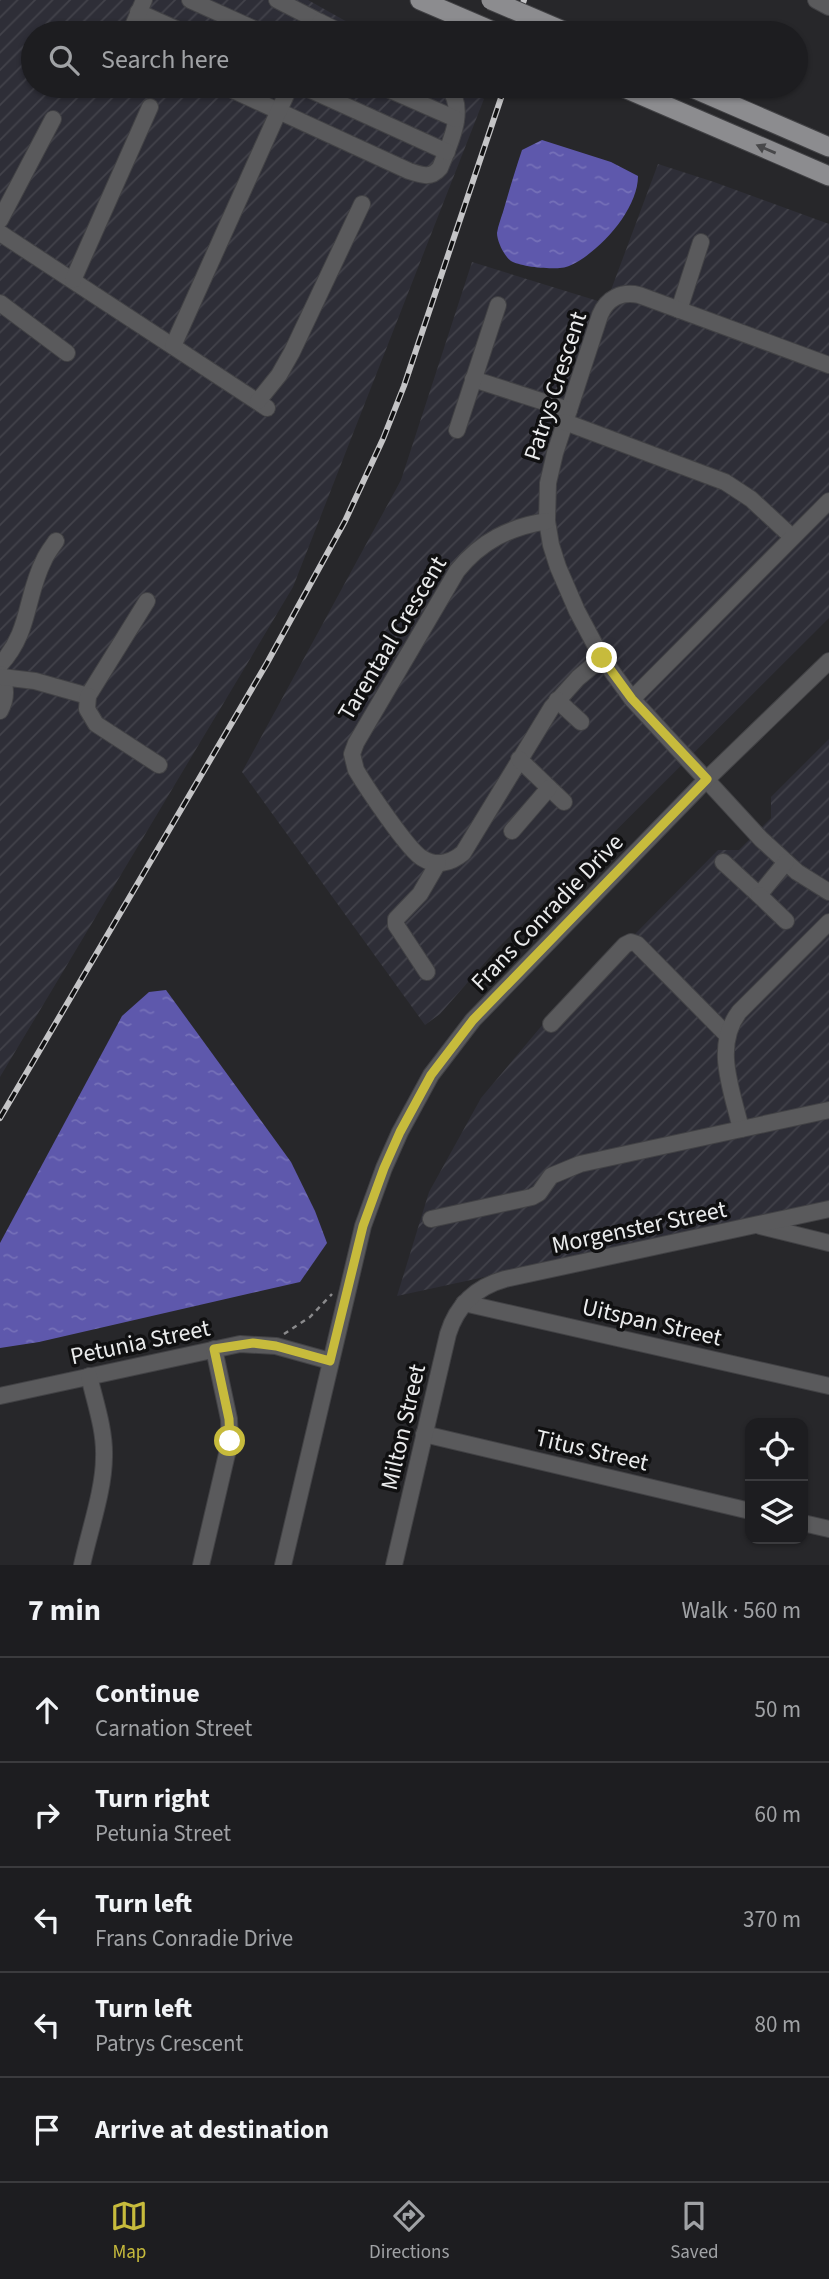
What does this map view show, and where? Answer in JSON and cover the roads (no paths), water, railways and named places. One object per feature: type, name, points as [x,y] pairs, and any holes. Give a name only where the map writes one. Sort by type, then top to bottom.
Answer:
[{"type":"main road","points":[[420,0],[469,21]]},
{"type":"main road","points":[[491,0],[540,21]]},
{"type":"main road","points":[[648,98],[829,176]]},
{"type":"main road","points":[[716,98],[829,147]]},
{"type":"street","points":[[190,0],[236,21]]},
{"type":"street","points":[[277,0],[307,21]]},
{"type":"street","points":[[816,0],[829,7]]},
{"type":"street","points":[[141,6],[165,21]]},
{"type":"street","points":[[250,98],[423,175],[437,172],[447,152],[456,119],[456,98]]},
{"type":"street","points":[[173,346],[285,98]]},
{"type":"street","points":[[328,98],[447,152]]},
{"type":"street","points":[[408,98],[456,119]]},
{"type":"street","points":[[73,280],[150,107]]},
{"type":"street","points":[[0,220],[53,119]]},
{"type":"street","points":[[3,240],[73,280],[263,404],[292,352],[362,204]]},
{"type":"street","points":[[679,310],[701,242]]},
{"type":"street","name":"Patrys Crescent","points":[[829,365],[633,294],[610,300],[600,315],[567,416],[548,483],[547,521],[558,568],[577,611],[602,658],[632,699],[761,839],[809,881],[829,892]]},
{"type":"street","points":[[0,303],[66,353]]},
{"type":"street","points":[[457,430],[498,304]]},
{"type":"street","points":[[473,379],[725,482],[751,499],[792,537]]},
{"type":"street","points":[[632,699],[829,501]]},
{"type":"street","name":"Tarentaal Crescent","points":[[438,863],[425,860],[414,851],[355,770],[352,760],[354,748],[449,582],[465,560],[496,536],[547,521]]},
{"type":"street","points":[[0,710],[5,696],[1,672],[25,625],[37,576],[55,541]]},
{"type":"street","points":[[147,601],[88,696],[87,709],[96,724],[159,765]]},
{"type":"street","points":[[427,972],[396,925],[397,919],[421,894],[438,863],[452,861],[463,853],[557,700],[602,658]]},
{"type":"street","name":"Frans Conradie Drive","points":[[283,1565],[347,1286],[367,1214],[389,1156],[431,1075],[473,1020],[707,779],[829,661]]},
{"type":"street","points":[[1,672],[88,696]]},
{"type":"street","points":[[557,700],[581,722]]},
{"type":"street","points":[[519,759],[564,802]]},
{"type":"street","points":[[512,831],[549,788]]},
{"type":"street","points":[[723,862],[786,921]]},
{"type":"street","points":[[759,895],[786,862]]},
{"type":"street","points":[[741,1129],[725,1057],[727,1035],[739,1012],[829,922]]},
{"type":"street","points":[[551,1024],[625,945],[631,942],[727,1035]]},
{"type":"street","points":[[431,1219],[532,1197],[539,1193],[551,1176],[580,1164],[829,1110]]},
{"type":"street","name":"Morgenster Street","points":[[464,1303],[483,1287],[505,1279],[829,1209]]},
{"type":"street","points":[[755,1225],[829,1243]]},
{"type":"street","name":"Uitspan Street","points":[[464,1303],[829,1387]]},
{"type":"street","name":"Milton Street","points":[[394,1565],[447,1334],[464,1303]]},
{"type":"street","name":"Petunia Street","points":[[0,1396],[214,1349],[253,1343],[276,1346],[330,1361]]},
{"type":"street","points":[[201,1565],[230,1441],[229,1419],[214,1349]]},
{"type":"street","points":[[82,1565],[105,1455],[89,1376]]},
{"type":"street","name":"Titus Street","points":[[424,1434],[745,1510]]},
{"type":"street","points":[[808,1524],[829,1529]]},
{"type":"water","points":[[542,140],[611,162],[638,176],[631,203],[615,229],[581,260],[564,267],[540,268],[511,261],[503,252],[497,236],[522,150]]},
{"type":"water","points":[[166,990],[291,1162],[327,1243],[300,1282],[39,1342],[0,1348],[0,1243],[122,1016],[149,992]]},
{"type":"railway","points":[[517,21],[524,0]]},
{"type":"railway","points":[[0,1118],[267,663],[345,521],[404,386],[501,98]]}]
